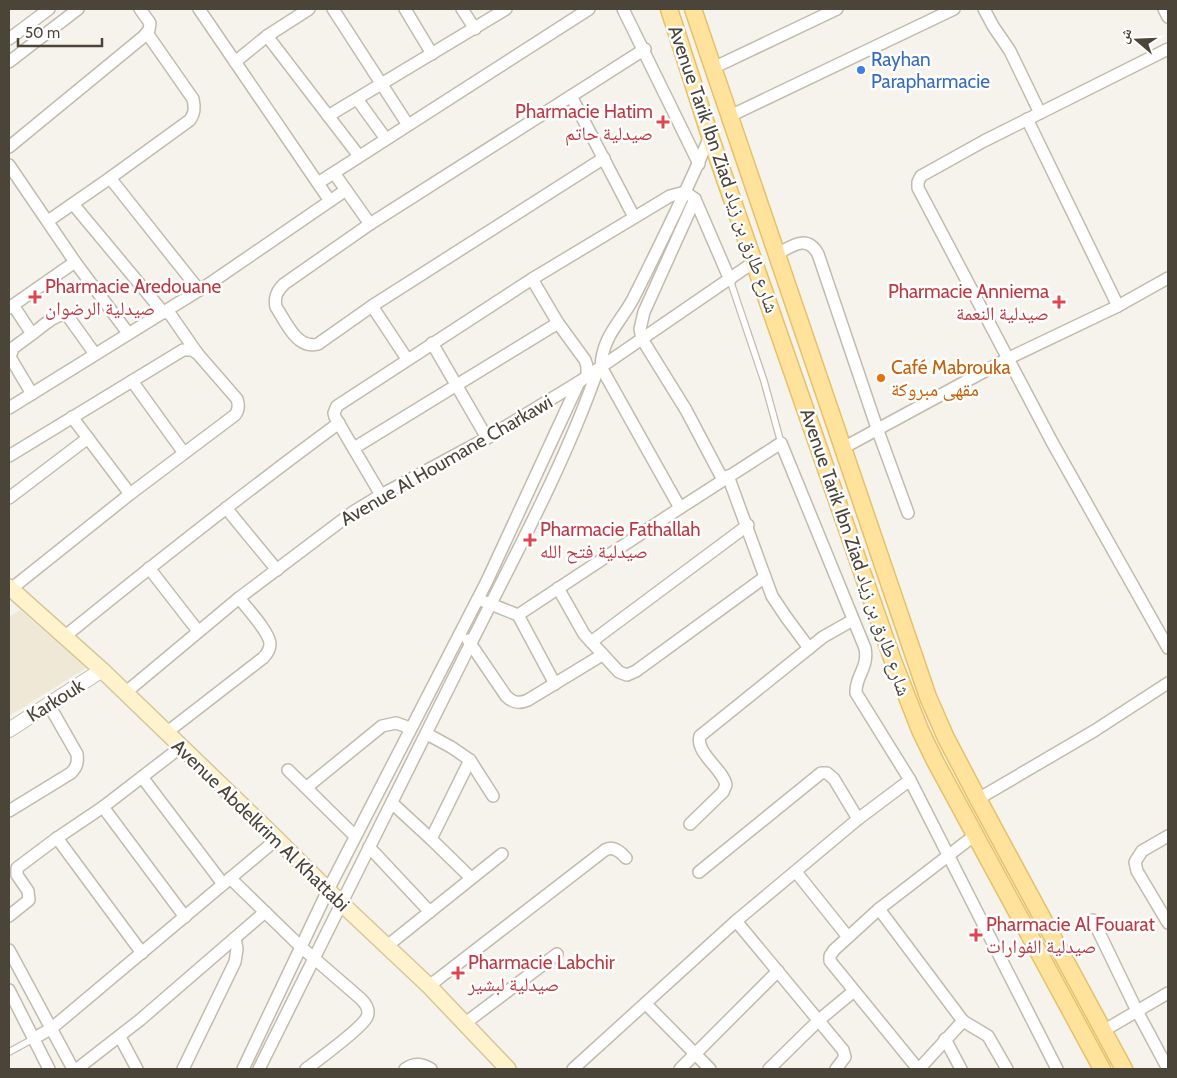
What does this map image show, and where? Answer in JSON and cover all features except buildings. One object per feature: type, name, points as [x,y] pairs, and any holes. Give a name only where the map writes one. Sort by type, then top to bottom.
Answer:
[{"type":"main road","name":"Avenue Tarik Ibn Ziad شارع طارق بن زياد","points":[[669,9],[710,136],[904,690],[935,761],[1102,1069]]},
{"type":"main road","name":"Avenue Tarik Ibn Ziad شارع طارق بن زياد","points":[[693,9],[928,696],[946,738],[978,799],[1124,1069]]},
{"type":"main road","points":[[760,242],[777,254],[769,275],[755,263],[760,242]]},
{"type":"main road","name":"Avenue Abdelkrim Al Khattabi","points":[[10,588],[125,692],[341,903],[429,986],[508,1069]]},
{"type":"street","points":[[9,39],[49,9]]},
{"type":"street","points":[[9,62],[78,9]]},
{"type":"street","points":[[9,147],[147,34],[150,22],[140,9]]},
{"type":"street","points":[[199,9],[330,201]]},
{"type":"street","points":[[234,62],[267,36],[309,9]]},
{"type":"street","points":[[333,9],[408,125]]},
{"type":"street","points":[[405,9],[432,54]]},
{"type":"street","points":[[462,9],[475,29]]},
{"type":"street","points":[[328,116],[506,9]]},
{"type":"street","points":[[318,184],[589,9]]},
{"type":"street","points":[[623,9],[699,164]]},
{"type":"street","points":[[713,68],[837,9]]},
{"type":"street","points":[[730,116],[954,9]]},
{"type":"street","points":[[984,9],[993,26],[1010,50],[1040,113]]},
{"type":"street","points":[[1164,9],[1168,17]]},
{"type":"street","points":[[48,221],[190,120],[193,115],[195,107],[193,99],[147,34]]},
{"type":"street","points":[[267,36],[359,156]]},
{"type":"street","points":[[604,158],[372,306],[318,344],[312,345],[301,342],[276,308],[275,301],[278,289],[284,284],[370,224],[644,49]]},
{"type":"street","points":[[1168,49],[984,141],[921,176],[918,182],[918,188],[1052,442],[1168,648]]},
{"type":"street","points":[[571,96],[634,217]]},
{"type":"street","points":[[357,99],[386,139]]},
{"type":"street","points":[[1027,119],[1118,306]]},
{"type":"street","points":[[532,279],[558,323],[585,360],[587,366],[583,379],[478,599],[328,890],[246,1064],[260,1069],[314,957],[540,507],[600,368],[606,341],[632,301],[699,164],[710,136]]},
{"type":"street","points":[[9,165],[75,262],[128,334]]},
{"type":"street","points":[[334,173],[370,224]]},
{"type":"street","points":[[110,178],[199,290]]},
{"type":"street","points":[[9,408],[199,290],[346,190]]},
{"type":"street","points":[[381,495],[334,413],[340,403],[532,279],[670,196],[685,192]]},
{"type":"street","points":[[685,192],[695,200],[730,280]]},
{"type":"street","points":[[695,200],[644,312],[640,329],[642,339],[726,478],[748,525],[772,596],[809,648]]},
{"type":"street","points":[[10,588],[235,415],[238,408],[237,399],[197,353],[170,314],[163,312],[73,204]]},
{"type":"street","points":[[777,254],[802,242],[816,249],[908,513]]},
{"type":"street","points":[[32,334],[11,306],[75,262]]},
{"type":"street","name":"Avenue Al Houmane Charkawi","points":[[125,692],[239,598],[353,512],[488,438],[600,368],[755,263]]},
{"type":"street","points":[[843,448],[878,431],[1009,358],[1118,306],[1168,278]]},
{"type":"street","points":[[372,306],[407,359]]},
{"type":"street","points":[[32,394],[10,358],[13,348],[58,316],[67,315],[95,354]]},
{"type":"street","points":[[354,448],[558,323]]},
{"type":"street","points":[[432,343],[458,384],[488,438]]},
{"type":"street","points":[[9,456],[183,350],[192,350],[197,353]]},
{"type":"street","points":[[600,368],[680,508]]},
{"type":"street","points":[[132,381],[184,454]]},
{"type":"street","points":[[72,417],[130,494]]},
{"type":"street","points":[[64,637],[226,508],[339,423]]},
{"type":"street","points":[[9,498],[88,438]]},
{"type":"street","points":[[518,615],[781,443],[865,648],[867,660],[857,683],[856,693],[910,780],[1057,1069]]},
{"type":"street","points":[[226,508],[277,570]]},
{"type":"street","points":[[591,642],[748,525]]},
{"type":"street","points":[[149,568],[198,631]]},
{"type":"street","points":[[558,588],[580,628],[602,655],[622,674],[632,673],[765,577]]},
{"type":"street","points":[[166,733],[263,658],[269,651],[268,636],[239,598]]},
{"type":"street","points":[[478,599],[518,615],[556,684]]},
{"type":"street","points":[[690,824],[723,792],[726,785],[724,779],[702,748],[699,740],[700,736],[797,660],[809,648],[835,629],[853,620]]},
{"type":"street","points":[[461,631],[506,696],[519,703],[556,684],[602,655]]},
{"type":"street","name":"Karkouk","points":[[9,730],[102,670]]},
{"type":"street","points":[[978,799],[1094,730],[1168,683]]},
{"type":"street","points":[[9,811],[72,773],[78,762],[77,754],[49,705]]},
{"type":"street","points":[[307,787],[382,726],[396,723],[410,728]]},
{"type":"street","points":[[427,734],[470,760],[493,796]]},
{"type":"street","points":[[9,916],[29,900],[28,891],[16,876],[17,868],[181,747]]},
{"type":"street","points":[[431,839],[470,760]]},
{"type":"street","points":[[288,770],[355,836]]},
{"type":"street","points":[[699,872],[823,773],[829,774],[834,779],[858,819]]},
{"type":"street","points":[[142,777],[226,881],[265,912],[365,1004],[368,1012],[360,1026],[306,1069]]},
{"type":"street","points":[[573,1069],[736,921],[858,819],[910,780]]},
{"type":"street","points":[[392,803],[471,878]]},
{"type":"street","points":[[103,806],[185,917]]},
{"type":"street","points":[[963,1020],[918,1069],[854,991],[830,958],[831,953],[879,909],[975,835]]},
{"type":"street","points":[[1168,836],[1142,851],[1135,862],[1137,872],[1168,923]]},
{"type":"street","points":[[57,838],[142,953]]},
{"type":"street","points":[[33,1039],[52,1028],[277,839]]},
{"type":"street","points":[[369,847],[430,912]]},
{"type":"street","points":[[429,986],[605,850],[615,848],[626,858]]},
{"type":"street","points":[[387,946],[502,854]]},
{"type":"street","points":[[796,872],[848,937]]},
{"type":"street","points":[[879,909],[963,1020],[988,1036],[1007,1069]]},
{"type":"street","points":[[77,1069],[120,1037],[265,912]]},
{"type":"street","points":[[1093,920],[1137,1011],[1168,1069]]},
{"type":"street","points":[[736,921],[845,1054],[836,1069]]},
{"type":"street","points":[[183,1069],[235,962],[235,938]]},
{"type":"street","points":[[9,950],[73,1069]]},
{"type":"street","points":[[464,1024],[557,954]]},
{"type":"street","points":[[680,1069],[778,971]]},
{"type":"street","points":[[9,990],[48,1069]]},
{"type":"street","points":[[768,1069],[819,1020],[854,991]]},
{"type":"street","points":[[1103,1031],[1168,993]]},
{"type":"street","points":[[646,1004],[710,1069]]},
{"type":"street","points":[[120,1037],[137,1069]]},
{"type":"street","points":[[945,1039],[961,1069]]},
{"type":"street","points":[[405,1069],[416,1064],[431,1069]]},
{"type":"lane","points":[[730,280],[764,381],[781,443]]},
{"type":"lane","points":[[9,1052],[33,1039]]},
{"type":"shaded area","points":[[20,610],[86,668],[9,716],[9,617]]},
{"type":"place","name":"Rayhan Parapharmacie","points":[[861,70]]},
{"type":"place","name":"Pharmacie Hatim صيدلية حاتم","points":[[663,122]]},
{"type":"place","name":"Pharmacie Aredouane صيدلية الرضوان","points":[[35,297]]},
{"type":"place","name":"Pharmacie Anniema صيدلية النعمة","points":[[1059,302]]},
{"type":"place","name":"Café Mabrouka مقهى مبروكة","points":[[881,378]]},
{"type":"place","name":"Pharmacie Fathallah صيدلية فتح الله","points":[[530,540]]},
{"type":"place","name":"Pharmacie Al Fouarat صيدلية الفوارات","points":[[976,935]]},
{"type":"place","name":"Pharmacie Labchir صيدلية لبشير","points":[[458,973]]}]
